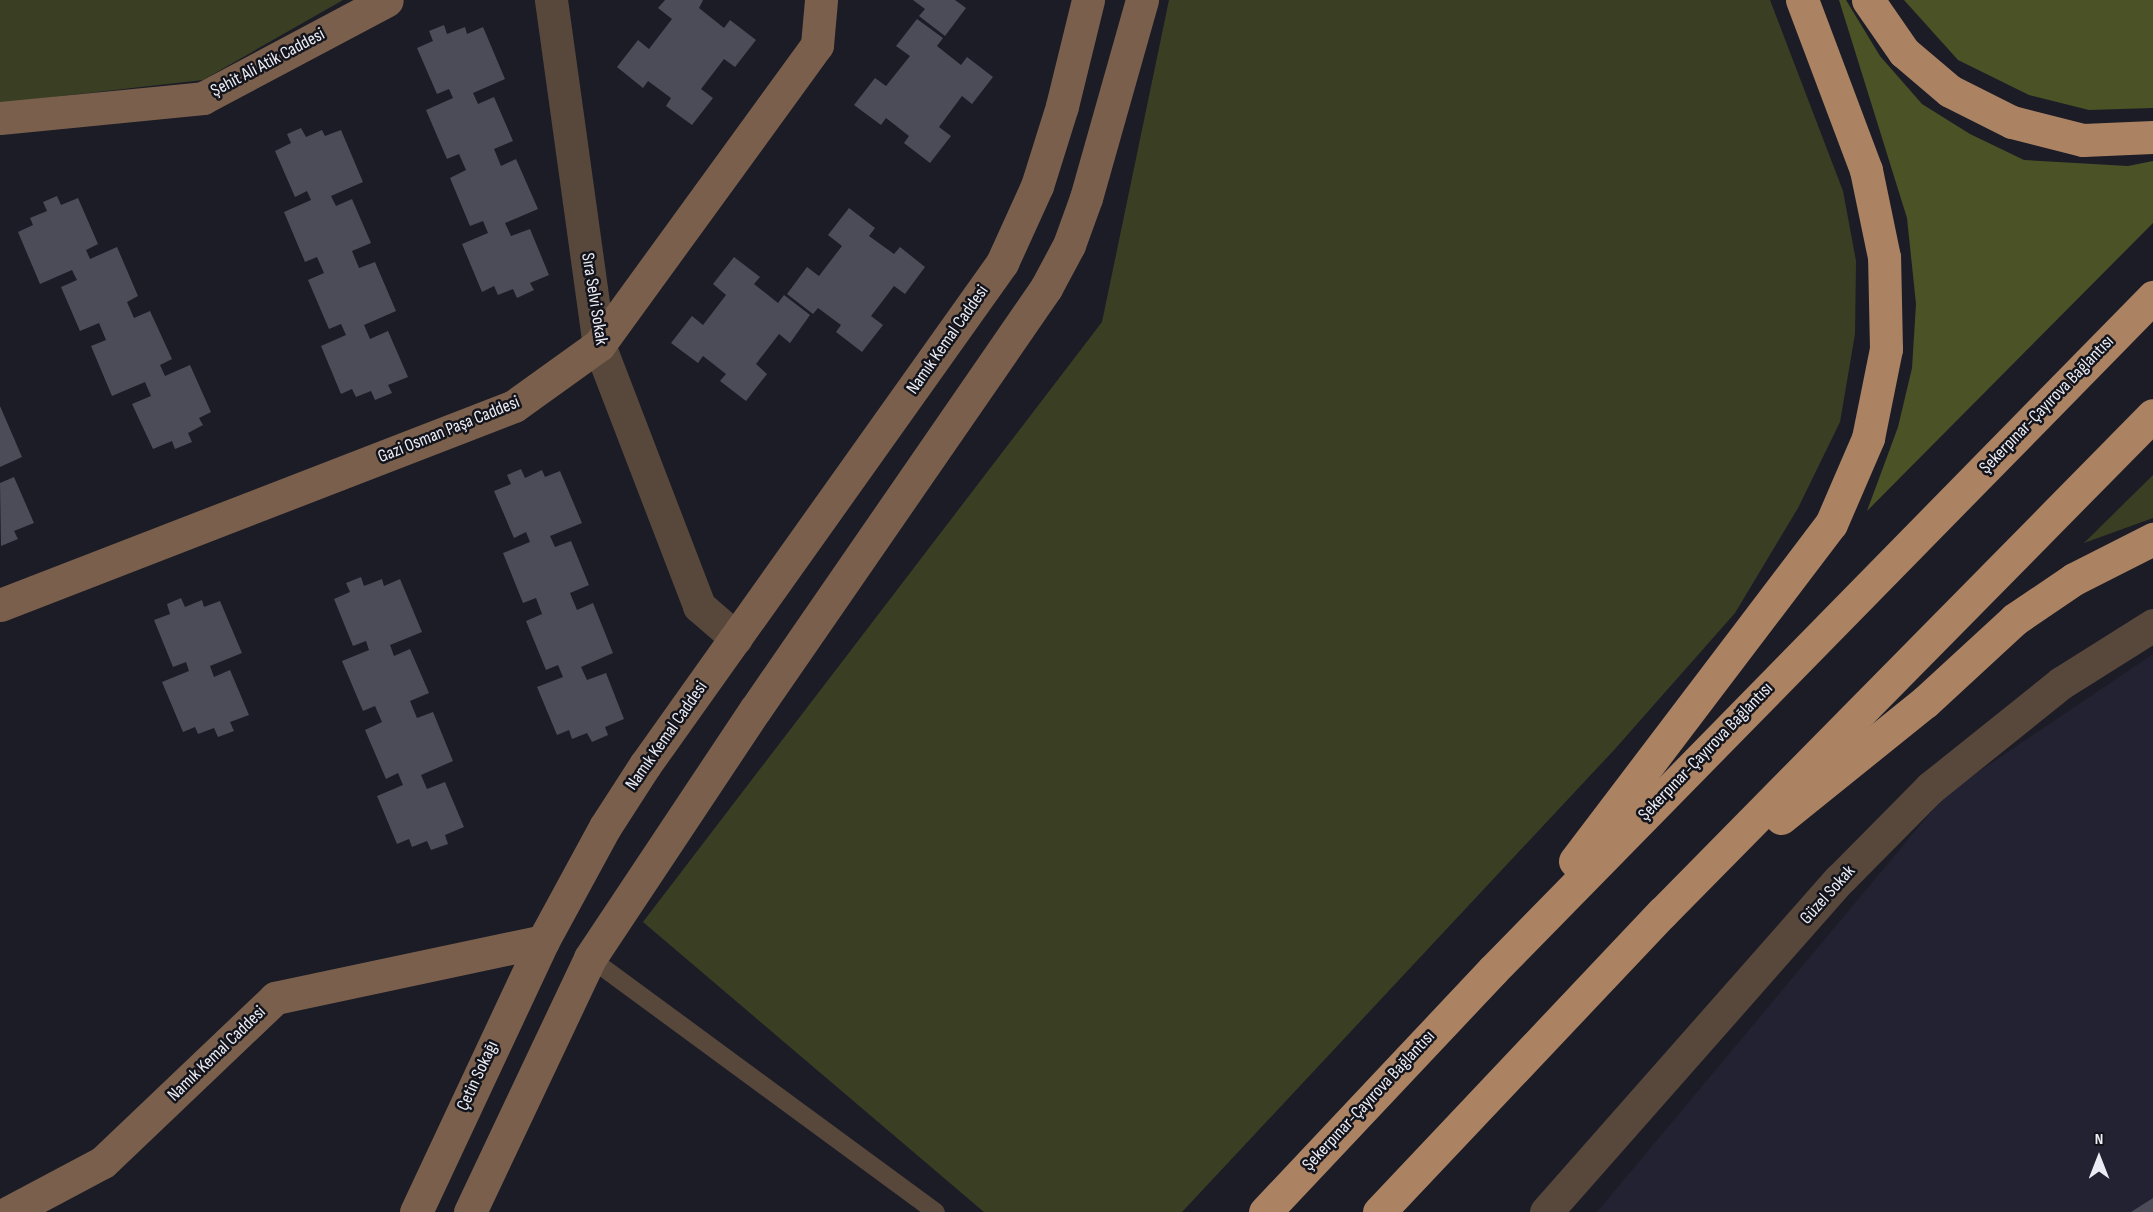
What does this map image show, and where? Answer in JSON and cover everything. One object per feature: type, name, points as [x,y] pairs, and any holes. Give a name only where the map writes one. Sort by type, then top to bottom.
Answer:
[{"type":"highway","points":[[1493,970],[1831,524],[1868,438],[1886,349],[1884,257],[1866,170],[1802,0]]},
{"type":"highway","points":[[1868,0],[1912,59],[1950,91],[2012,122],[2083,140],[2153,137]]},
{"type":"highway","name":"Şekerpınar-Çayırova Bağlantısı","points":[[1265,1212],[1493,970],[2153,297]]},
{"type":"highway","points":[[1379,1212],[1662,913],[2153,414]]},
{"type":"highway","points":[[1662,913],[1925,702],[2016,619],[2074,579],[2153,539]]},
{"type":"street","name":"Şehit Ali Atik Caddesi","points":[[0,118],[203,98],[387,0]]},
{"type":"street","name":"Sıra Selvi Sokak","points":[[551,0],[599,345],[699,606],[736,638]]},
{"type":"street","name":"Gazi Osman Paşa Caddesi","points":[[0,605],[514,406],[599,345],[817,45],[821,0]]},
{"type":"street","name":"Namık Kemal Caddesi","points":[[9,1212],[103,1162],[275,998],[543,941],[605,827],[1002,263],[1037,186],[1062,106],[1088,0]]},
{"type":"street","points":[[470,1212],[590,958],[755,710],[1046,288],[1069,245],[1086,198],[1142,0]]},
{"type":"street","name":"Güzel Sokak","points":[[1546,1212],[1840,879],[1930,788],[2061,683],[2153,625]]},
{"type":"street","name":"Çetin Sokağı","points":[[416,1212],[543,941]]},
{"type":"lane","points":[[590,958],[936,1212]]},
{"type":"shaded area","points":[[2153,654],[2153,1212],[1597,1212],[1947,793]]},
{"type":"green space","points":[[0,0],[343,0],[203,80],[0,103]]},
{"type":"green space","points":[[1169,0],[1770,0],[1843,191],[1856,261],[1855,334],[1840,422],[1798,508],[1735,613],[1614,750],[1182,1212],[984,1212],[643,922],[1102,322]]},
{"type":"green space","points":[[1839,0],[1846,0],[1880,56],[1922,104],[1970,134],[2024,160],[2128,166],[2153,161],[2153,223],[1867,511],[1898,427],[1912,368],[1916,304],[1907,218]]},
{"type":"green space","points":[[1904,0],[2153,0],[2153,108],[2089,110],[2029,95],[1958,60]]},
{"type":"green space","points":[[2153,475],[2153,518],[2084,543]]},
{"type":"building","points":[[665,0],[703,0],[699,8],[724,28],[730,20],[756,40],[735,67],[724,59],[701,89],[713,98],[692,125],[666,106],[671,98],[648,81],[643,88],[617,67],[638,40],[649,49],[672,19],[658,8]]},
{"type":"building","points":[[913,0],[955,0],[966,8],[945,36],[919,16],[925,9]]},
{"type":"building","points":[[917,19],[943,38],[937,46],[961,65],[967,57],[993,77],[972,104],[962,96],[939,127],[951,136],[930,163],[904,143],[909,136],[886,118],[881,125],[854,105],[875,78],[886,86],[910,56],[896,46]]},
{"type":"building","points":[[444,25],[447,34],[465,27],[467,34],[483,27],[505,79],[473,93],[478,104],[494,97],[513,141],[494,149],[501,166],[516,159],[538,209],[505,223],[511,236],[530,229],[549,275],[530,283],[534,290],[517,298],[513,289],[498,295],[494,286],[482,292],[462,244],[488,233],[483,221],[470,226],[450,178],[466,170],[459,154],[447,159],[426,110],[453,98],[449,89],[437,94],[417,48],[433,41],[429,31]]},
{"type":"building","points":[[301,128],[306,137],[322,130],[325,136],[341,130],[363,182],[331,196],[336,206],[352,199],[371,243],[352,251],[359,268],[375,262],[396,311],[364,325],[370,339],[388,331],[408,377],[388,385],[392,393],[375,400],[371,391],[356,397],[352,389],[341,394],[321,346],[346,335],[341,324],[329,329],[308,280],[324,273],[317,257],[305,262],[284,212],[311,200],[307,191],[295,197],[275,151],[291,143],[287,134]]},
{"type":"building","points":[[57,196],[61,205],[78,198],[98,244],[86,250],[90,259],[117,247],[138,296],[127,302],[134,318],[150,311],[172,359],[160,365],[165,376],[190,365],[211,412],[199,418],[203,425],[188,433],[192,442],[175,449],[172,441],[153,449],[132,404],[151,396],[145,382],[112,396],[91,346],[106,340],[99,323],[80,331],[61,287],[77,280],[72,270],[40,284],[18,232],[33,225],[30,218],[47,211],[43,202]]},
{"type":"building","points":[[849,208],[875,228],[869,236],[894,254],[900,247],[925,267],[905,294],[894,286],[871,316],[883,325],[862,352],[836,332],[841,325],[818,308],[813,314],[787,294],[807,267],[819,276],[842,246],[828,235]]},
{"type":"building","points":[[734,257],[760,277],[754,284],[778,303],[784,295],[810,315],[790,343],[779,334],[756,364],[767,374],[746,401],[720,381],[726,374],[703,356],[698,363],[671,343],[692,316],[703,325],[726,295],[713,284]]},
{"type":"building","points":[[0,406],[22,457],[0,467]]},
{"type":"building","points":[[521,469],[525,478],[542,470],[545,477],[560,471],[582,523],[550,536],[555,547],[571,541],[589,585],[570,593],[577,610],[593,603],[613,653],[581,667],[587,680],[606,673],[624,719],[605,727],[608,735],[592,742],[587,733],[572,739],[569,730],[557,735],[537,687],[563,677],[558,665],[546,670],[526,621],[542,614],[536,598],[523,603],[503,553],[530,542],[526,532],[514,538],[494,491],[511,484],[507,475]]},
{"type":"building","points":[[14,477],[34,523],[14,531],[18,539],[1,546],[0,483]]},
{"type":"building","points":[[361,577],[364,586],[382,579],[384,586],[400,579],[422,632],[390,645],[394,656],[410,649],[429,693],[410,701],[417,718],[433,712],[453,761],[421,775],[427,789],[445,782],[464,827],[445,835],[448,844],[431,850],[427,841],[412,847],[409,839],[397,844],[377,796],[403,785],[398,773],[386,779],[365,730],[382,722],[375,706],[363,711],[342,661],[369,650],[366,641],[353,646],[334,599],[350,592],[346,583]]},
{"type":"building","points":[[181,598],[185,607],[202,600],[204,607],[220,601],[242,653],[210,666],[214,677],[230,670],[249,715],[230,722],[234,731],[218,737],[214,728],[198,734],[195,727],[183,732],[162,682],[189,671],[186,662],[173,667],[154,620],[170,614],[167,604]]},
{"type":"building","points":[[2153,1198],[2153,1212],[2131,1212]]}]
